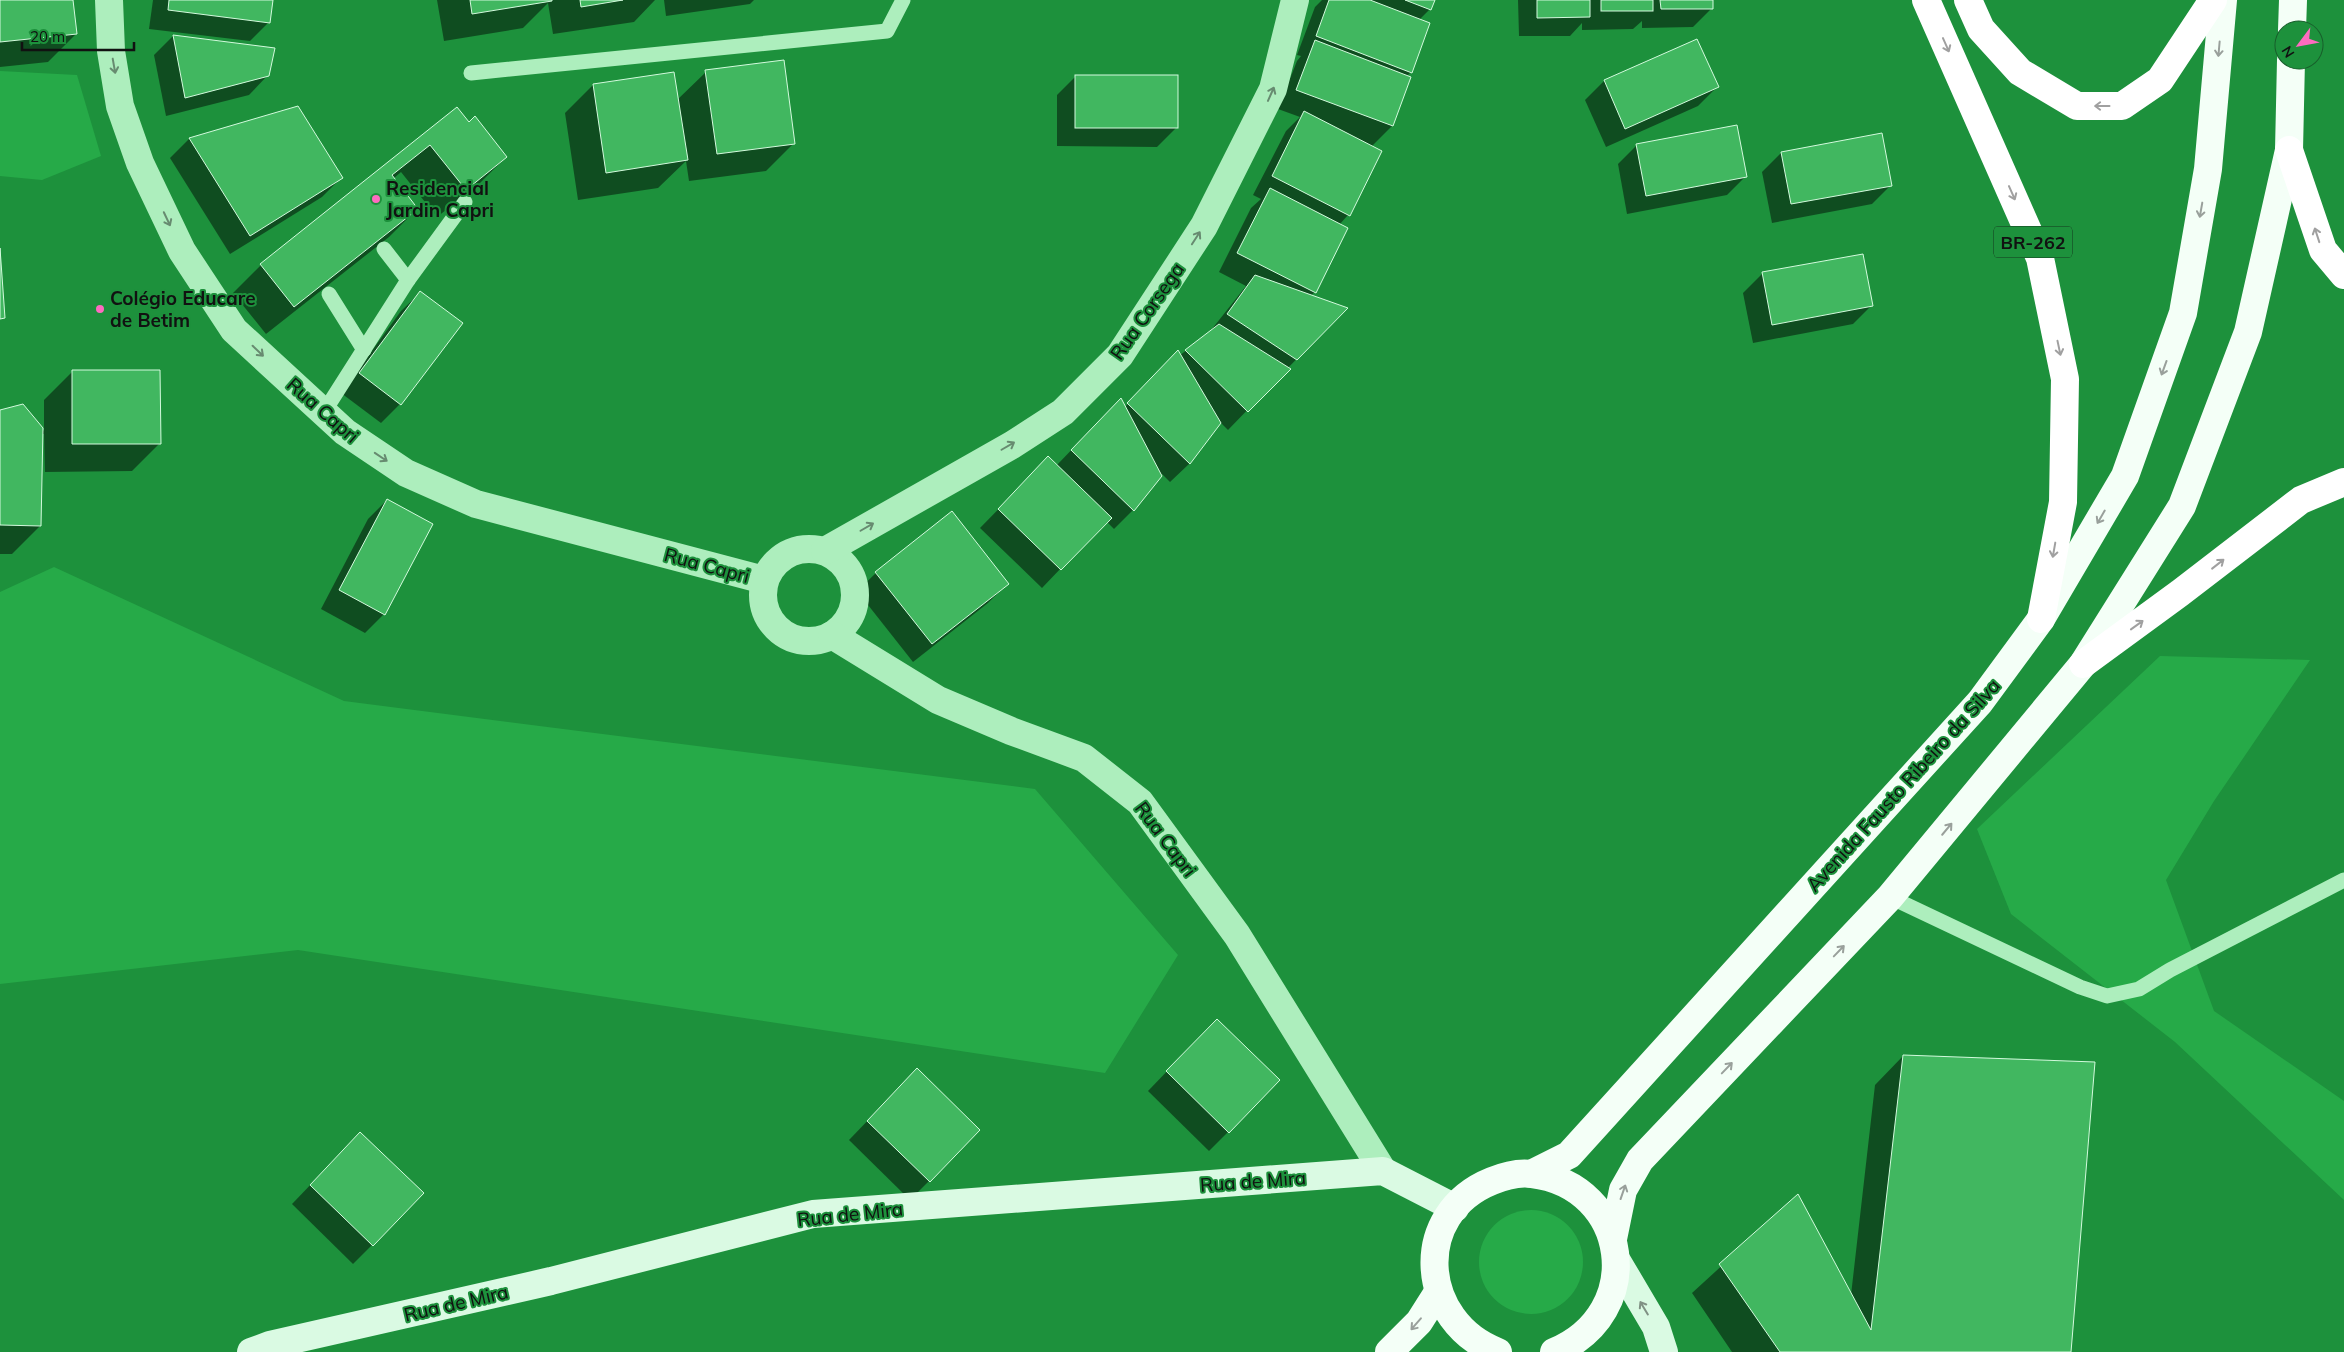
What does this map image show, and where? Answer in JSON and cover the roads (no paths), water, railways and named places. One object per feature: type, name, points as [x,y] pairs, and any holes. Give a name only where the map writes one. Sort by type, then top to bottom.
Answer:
[{"type":"highway","name":"BR-262","points":[[1926,0],[2040,258],[2065,379],[2063,502],[2041,619]]},
{"type":"highway","points":[[1968,0],[1981,29],[2020,72],[2076,106],[2122,106],[2160,80],[2213,0]]},
{"type":"highway","points":[[2289,150],[2322,250],[2344,275]]},
{"type":"highway","points":[[2083,664],[2180,594],[2301,500],[2344,482]]},
{"type":"main road","name":"Avenida Fausto Ribeiro da Silva","points":[[1531,1174],[1570,1155],[1980,702],[2041,619],[2125,476],[2183,313],[2208,168],[2223,0]]},
{"type":"main road","points":[[2292,0],[2292,20]]},
{"type":"main road","points":[[1554,1352],[1571,1345],[1591,1330],[1606,1309],[1614,1287],[1615,1250],[1623,1190],[1640,1160],[1890,897],[2083,664],[2182,506],[2248,332],[2289,150],[2291,70]]},
{"type":"main road","name":"Avenida Fausto Ribeiro da Silva","points":[[1498,1352],[1483,1346],[1464,1332],[1448,1313],[1438,1292],[1434,1266],[1438,1240],[1446,1219],[1479,1186],[1504,1176],[1531,1174],[1558,1180],[1582,1194],[1601,1214],[1615,1250]]},
{"type":"main road","points":[[1390,1352],[1419,1322],[1438,1292]]},
{"type":"street","name":"Rua Capri","points":[[109,0],[111,51],[120,106],[140,163],[182,251],[234,330],[345,432],[406,473],[476,504],[764,580]]},
{"type":"street","name":"Rua Corsega","points":[[825,552],[1064,412],[1120,355],[1204,226],[1273,89],[1295,0]]},
{"type":"street","name":"Rua Capri","points":[[825,552],[811,549],[796,550],[781,558],[770,570],[764,580],[763,598],[766,614],[772,624],[785,634],[800,641],[817,641],[832,635],[938,700],[1011,731],[1084,758],[1140,802],[1237,935],[1383,1172]]},
{"type":"street","points":[[825,552],[837,558],[847,569],[855,593],[853,610],[845,624],[832,635]]},
{"type":"street","points":[[1383,1172],[1455,1208]]},
{"type":"street","name":"Rua de Mira","points":[[251,1352],[270,1345],[542,1283],[813,1214],[1383,1172]]},
{"type":"street","points":[[1615,1250],[1656,1327],[1664,1352]]},
{"type":"lane","points":[[471,73],[887,31],[903,0]]},
{"type":"lane","points":[[324,412],[408,280],[465,202]]},
{"type":"lane","points":[[384,249],[408,280]]},
{"type":"lane","points":[[329,294],[364,350]]},
{"type":"lane","points":[[1890,897],[2080,987],[2107,996],[2139,989],[2170,970],[2344,880]]},
{"type":"place","name":"Residencial Jardin Capri","points":[[376,199]]},
{"type":"place","name":"Colégio Educare de Betim","points":[[100,309]]}]
